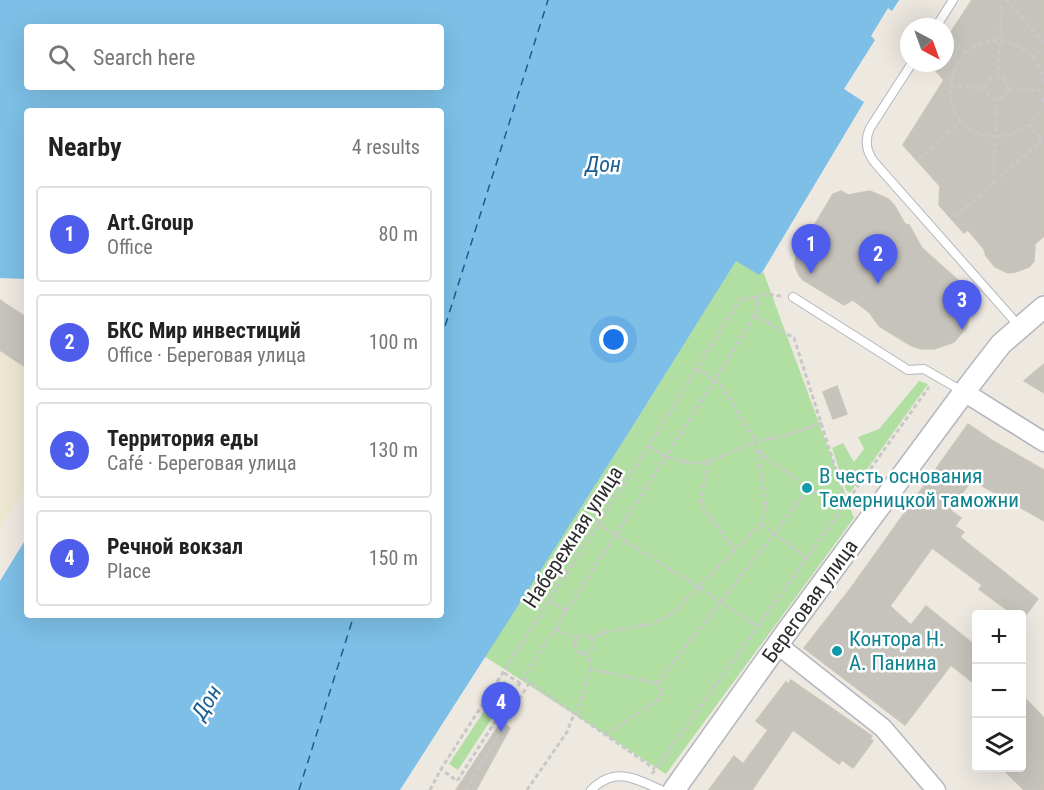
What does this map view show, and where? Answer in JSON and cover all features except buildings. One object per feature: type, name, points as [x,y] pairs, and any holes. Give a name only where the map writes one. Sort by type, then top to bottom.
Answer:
[{"type":"main road","name":"Береговая улица","points":[[674,790],[963,392],[1001,344],[1044,307]]},
{"type":"street","points":[[963,392],[1044,442]]},
{"type":"street","points":[[778,645],[883,728],[936,790]]},
{"type":"lane","points":[[942,18],[953,0]]},
{"type":"lane","points":[[906,72],[870,128],[866,140],[868,153],[1020,327]]},
{"type":"lane","points":[[793,297],[908,370],[924,369],[963,392]]},
{"type":"lane","points":[[591,790],[599,782],[613,775],[634,777],[661,790]]},
{"type":"path","points":[[998,77],[1004,0]]},
{"type":"path","points":[[1004,0],[1044,43]]},
{"type":"path","points":[[954,40],[966,54]]},
{"type":"path","points":[[1008,89],[1044,94],[1040,110],[1028,124],[1015,133],[995,136],[981,134],[962,121],[951,101],[950,86],[954,68],[966,54],[979,45],[1000,42],[1013,44],[1023,49],[1039,66],[1044,82]]},
{"type":"path","points":[[1033,58],[1044,48]]},
{"type":"path","points":[[998,77],[1004,79],[1008,89],[1004,97],[997,99],[990,96],[986,88],[990,79],[998,77]]},
{"type":"path","points":[[950,86],[986,88]]},
{"type":"path","points":[[993,184],[997,99]]},
{"type":"path","points":[[919,159],[962,121]]},
{"type":"path","points":[[955,217],[1043,139],[1028,124]]},
{"type":"path","points":[[441,769],[457,781],[715,380],[755,315],[758,302],[755,298],[764,294],[793,297]]},
{"type":"path","name":"Набережная улица","points":[[430,790],[441,769],[648,447],[740,298],[755,298]]},
{"type":"path","points":[[755,315],[794,338],[844,495],[850,499]]},
{"type":"path","points":[[527,790],[567,732],[591,669],[590,660],[584,653],[577,650],[575,643],[577,639],[583,636],[590,639],[606,632],[661,621],[681,607],[762,524],[766,507],[756,442],[723,388],[697,368]]},
{"type":"path","points":[[646,783],[937,376]]},
{"type":"path","points":[[648,447],[666,457],[693,464],[708,462],[756,442],[787,435],[822,423]]},
{"type":"path","points":[[757,450],[808,488],[845,506]]},
{"type":"path","points":[[708,462],[701,499],[703,508],[735,550]]},
{"type":"path","points":[[657,683],[722,602],[808,488]]},
{"type":"path","points":[[598,524],[758,627]]},
{"type":"path","points":[[762,524],[807,558]]},
{"type":"path","points":[[550,600],[567,612]]},
{"type":"path","points":[[555,629],[577,639]]},
{"type":"path","points":[[584,653],[591,650],[590,639]]},
{"type":"path","points":[[591,669],[657,683],[664,692],[662,696],[605,735]]},
{"type":"path","points":[[504,672],[520,683]]},
{"type":"path","points":[[523,678],[655,769]]},
{"type":"path","points":[[466,790],[529,682]]},
{"type":"shaded area","points":[[0,319],[24,326],[24,488],[0,529]]},
{"type":"green space","points":[[736,260],[759,275],[763,271],[854,518],[666,774],[484,656],[626,437]]},
{"type":"green space","points":[[919,381],[928,384],[850,493],[846,490],[832,448],[843,443],[854,462],[864,449],[858,437],[879,429]]},
{"type":"green space","points":[[504,681],[513,686],[458,770],[449,764]]},
{"type":"water","name":"Дон","points":[[0,0],[899,0],[892,11],[888,8],[871,36],[875,40],[844,89],[864,102],[763,271],[759,275],[736,261],[400,790],[0,790],[0,581],[24,542],[24,618],[444,618],[444,108],[24,108],[24,279],[0,278]]},
{"type":"ferry route","points":[[444,329],[548,0]]},
{"type":"ferry route","points":[[299,790],[353,618]]},
{"type":"place","name":"Art.Group","points":[[811,274]]},
{"type":"place","name":"БКС Мир инвестиций","points":[[878,284]]},
{"type":"place","name":"Территория еды","points":[[962,330]]},
{"type":"place","name":"В честь основания Темерницкой таможни","points":[[807,488]]},
{"type":"place","name":"Контора Н. А. Панина","points":[[837,651]]},
{"type":"place","name":"Речной вокзал","points":[[501,732]]}]
